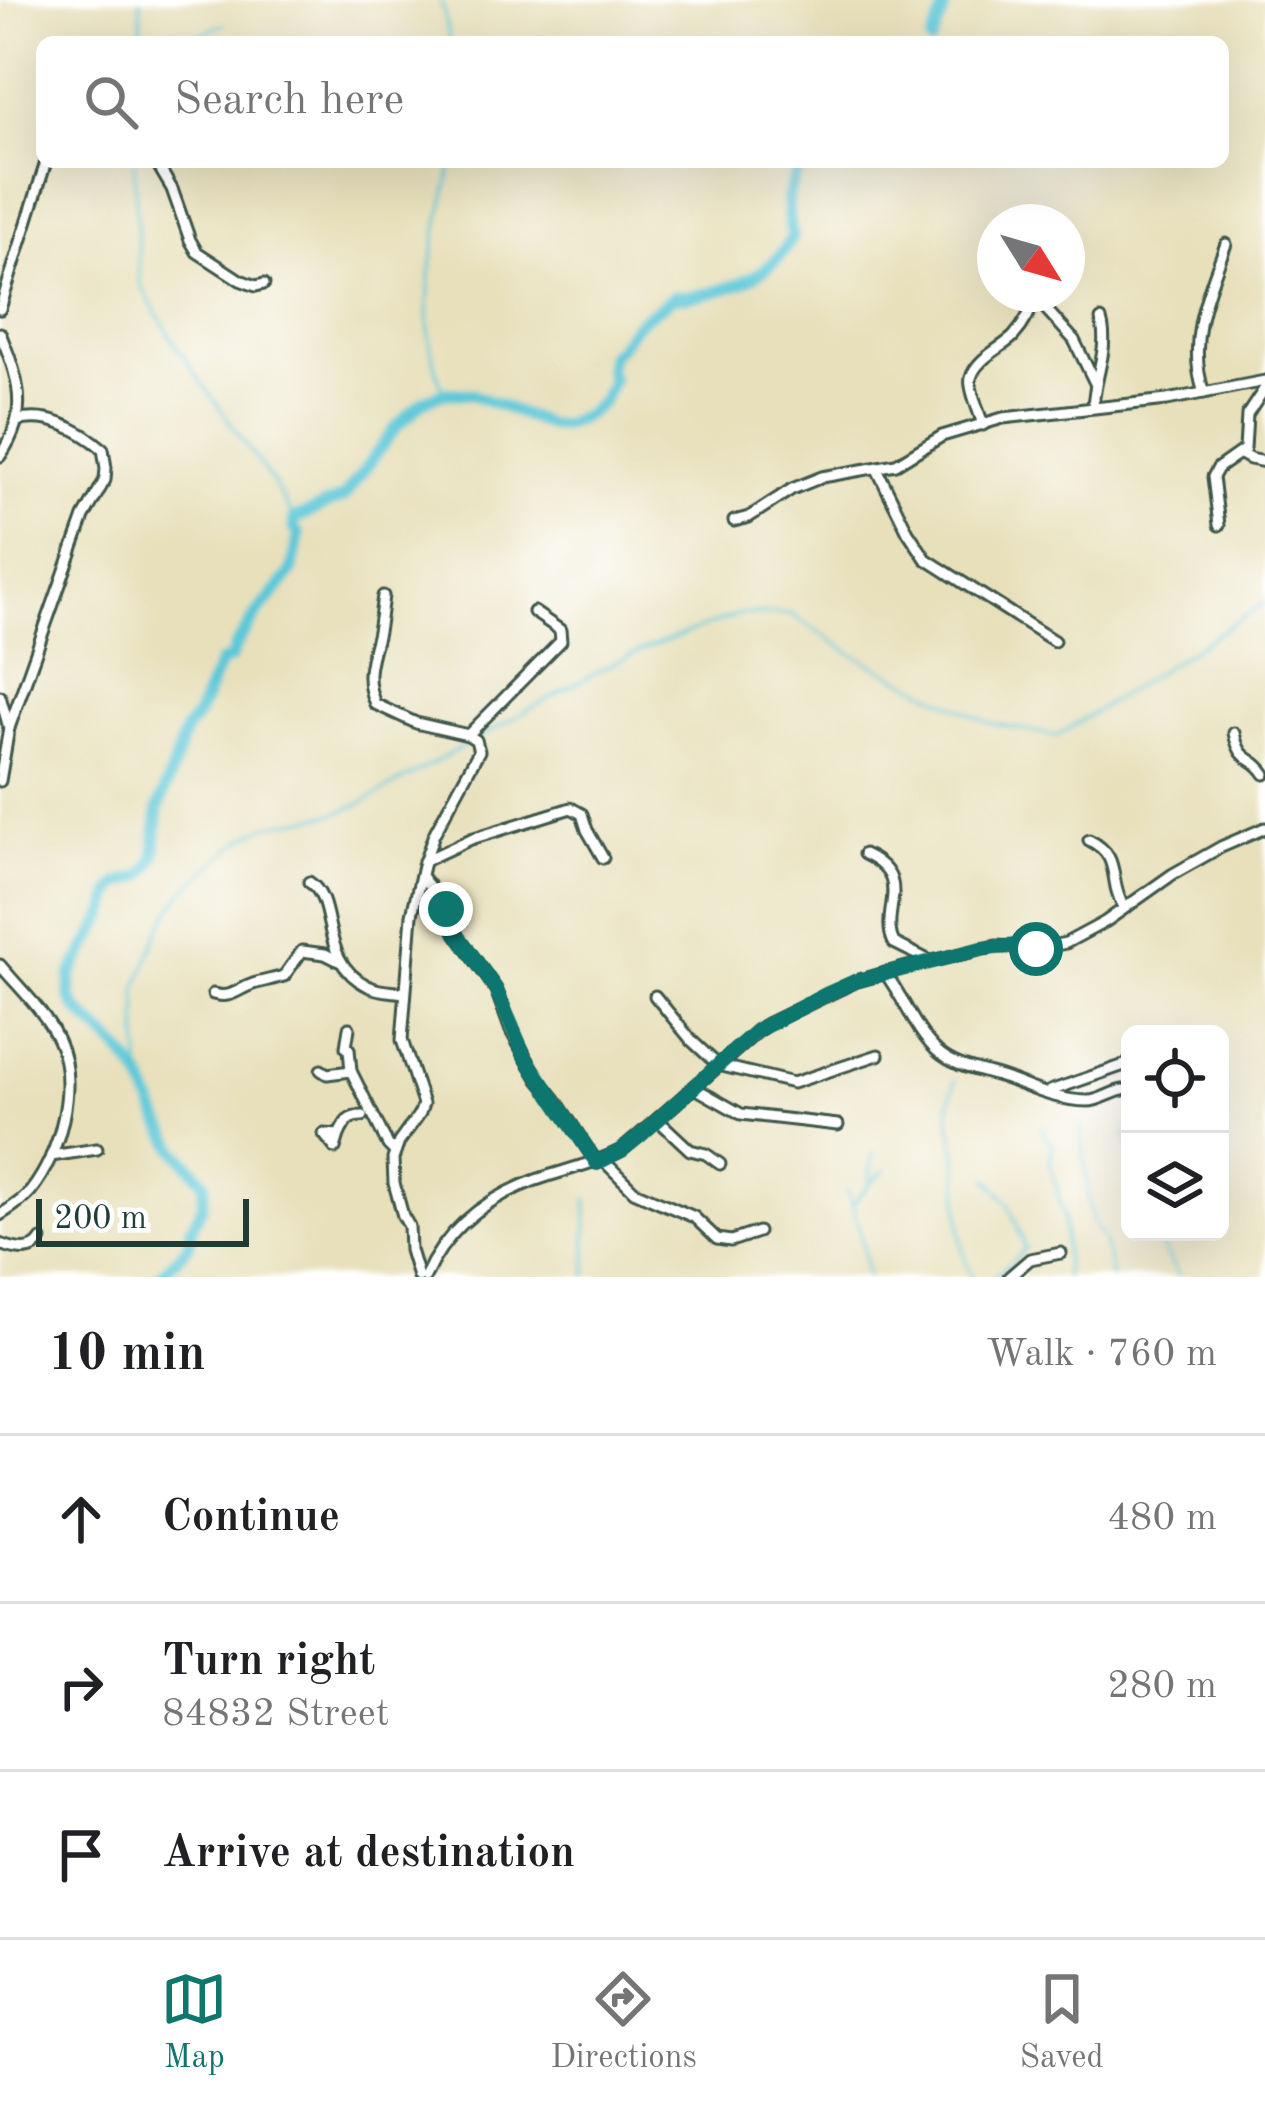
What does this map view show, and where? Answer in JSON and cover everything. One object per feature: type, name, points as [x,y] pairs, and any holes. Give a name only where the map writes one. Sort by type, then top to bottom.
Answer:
[{"type":"street","points":[[0,309],[44,168]]},
{"type":"street","points":[[160,168],[197,252],[240,280],[264,284]]},
{"type":"street","points":[[1204,393],[1197,365],[1198,328],[1226,244]]},
{"type":"street","points":[[982,424],[970,387],[972,374],[1016,333],[1027,312]]},
{"type":"street","points":[[1050,312],[1074,340],[1095,383]]},
{"type":"street","points":[[1093,407],[1106,340],[1101,320]]},
{"type":"street","points":[[0,333],[20,399],[11,440],[0,456]]},
{"type":"street","points":[[734,521],[822,476],[896,464],[942,436],[982,424],[1024,414],[1167,400],[1265,384]]},
{"type":"street","points":[[1219,525],[1213,477],[1218,468],[1241,454],[1250,409],[1265,384]]},
{"type":"street","points":[[0,782],[9,728],[106,468],[103,449],[85,436],[53,421],[34,417],[17,421]]},
{"type":"street","points":[[1241,454],[1265,462]]},
{"type":"street","points":[[877,469],[926,559],[1054,641]]},
{"type":"street","points":[[382,596],[367,668],[375,704],[402,717],[468,735],[476,740],[479,751],[434,834],[412,915],[402,1040],[423,1104],[395,1152],[394,1183],[421,1277]]},
{"type":"street","points":[[468,735],[561,641],[560,630],[534,612]]},
{"type":"street","points":[[0,696],[9,728]]},
{"type":"street","points":[[1234,733],[1237,748],[1265,774]]},
{"type":"street","points":[[424,861],[471,839],[571,808],[582,814],[604,858]]},
{"type":"street","points":[[421,1277],[442,1243],[486,1205],[548,1176],[622,1150],[765,1024],[856,981],[930,961],[996,946],[1051,948],[1079,937],[1196,860],[1265,828]]},
{"type":"street","points":[[1089,841],[1102,847],[1112,860],[1115,890],[1124,908]]},
{"type":"street","points":[[864,854],[884,868],[894,889],[889,928],[893,943],[930,961]]},
{"type":"street","points":[[421,876],[496,989],[511,1030],[539,1080],[600,1161],[634,1191],[694,1217],[717,1240],[758,1232]]},
{"type":"street","points":[[309,882],[322,894],[329,933],[341,962]]},
{"type":"street","points":[[213,994],[233,995],[284,976],[302,951],[341,962],[370,988],[405,994]]},
{"type":"street","points":[[0,966],[58,1039],[67,1078],[63,1123],[52,1156],[27,1195],[0,1215]]},
{"type":"street","points":[[885,973],[927,1040],[948,1060],[1038,1094],[1089,1101],[1121,1091]]},
{"type":"street","points":[[655,996],[718,1065],[793,1083],[878,1055]]},
{"type":"street","points":[[349,1028],[350,1071],[395,1152]]},
{"type":"street","points":[[1038,1094],[1121,1066]]},
{"type":"street","points":[[321,1070],[327,1074],[350,1071]]},
{"type":"street","points":[[695,1088],[742,1114],[838,1125]]},
{"type":"street","points":[[339,1135],[345,1121],[359,1112],[376,1121]]},
{"type":"street","points":[[658,1120],[690,1150],[720,1164]]},
{"type":"street","points":[[52,1156],[97,1149]]},
{"type":"street","points":[[0,1244],[28,1250],[41,1240]]},
{"type":"street","points":[[1009,1277],[1030,1258],[1061,1253]]},
{"type":"waterway","points":[[140,0],[142,36]]},
{"type":"waterway","points":[[441,0],[449,36]]},
{"type":"waterway","points":[[934,36],[944,0]]},
{"type":"waterway","points":[[198,36],[224,24]]},
{"type":"waterway","points":[[134,168],[140,284],[178,349],[294,519]]},
{"type":"waterway","points":[[443,393],[431,348],[428,301],[452,168]]},
{"type":"waterway","points":[[159,1277],[189,1245],[205,1183],[175,1148],[141,1077],[77,1009],[70,997],[71,975],[106,914],[112,893],[119,884],[142,876],[151,865],[158,810],[186,729],[197,716],[220,663],[231,658],[257,614],[292,572],[299,534],[294,519],[344,497],[397,426],[424,401],[443,393],[471,394],[548,425],[564,425],[586,415],[602,402],[612,379],[610,355],[643,319],[673,297],[741,283],[778,258],[793,236],[789,197],[802,168]]},
{"type":"waterway","points":[[141,1077],[137,989],[160,928],[181,894],[237,843],[265,826],[334,814],[360,804],[647,648],[740,614],[791,614],[856,656],[989,723],[1057,736],[1265,603]]},
{"type":"waterway","points":[[955,1081],[949,1114],[957,1155],[963,1248],[972,1277]]},
{"type":"waterway","points":[[1081,1126],[1090,1209],[1112,1277]]},
{"type":"waterway","points":[[1042,1127],[1053,1143],[1050,1163],[1064,1217],[1065,1277]]},
{"type":"waterway","points":[[852,1205],[869,1184],[873,1153]]},
{"type":"waterway","points":[[872,1181],[885,1170]]},
{"type":"waterway","points":[[988,1178],[1009,1204],[1025,1248],[995,1277]]},
{"type":"waterway","points":[[847,1190],[867,1277]]},
{"type":"waterway","points":[[587,1199],[587,1277]]},
{"type":"waterway","points":[[1159,1241],[1179,1277]]},
{"type":"route","points":[[446,909],[457,934],[496,989],[525,1057],[597,1163],[641,1135],[765,1024],[856,981],[996,946],[1036,949]]}]
